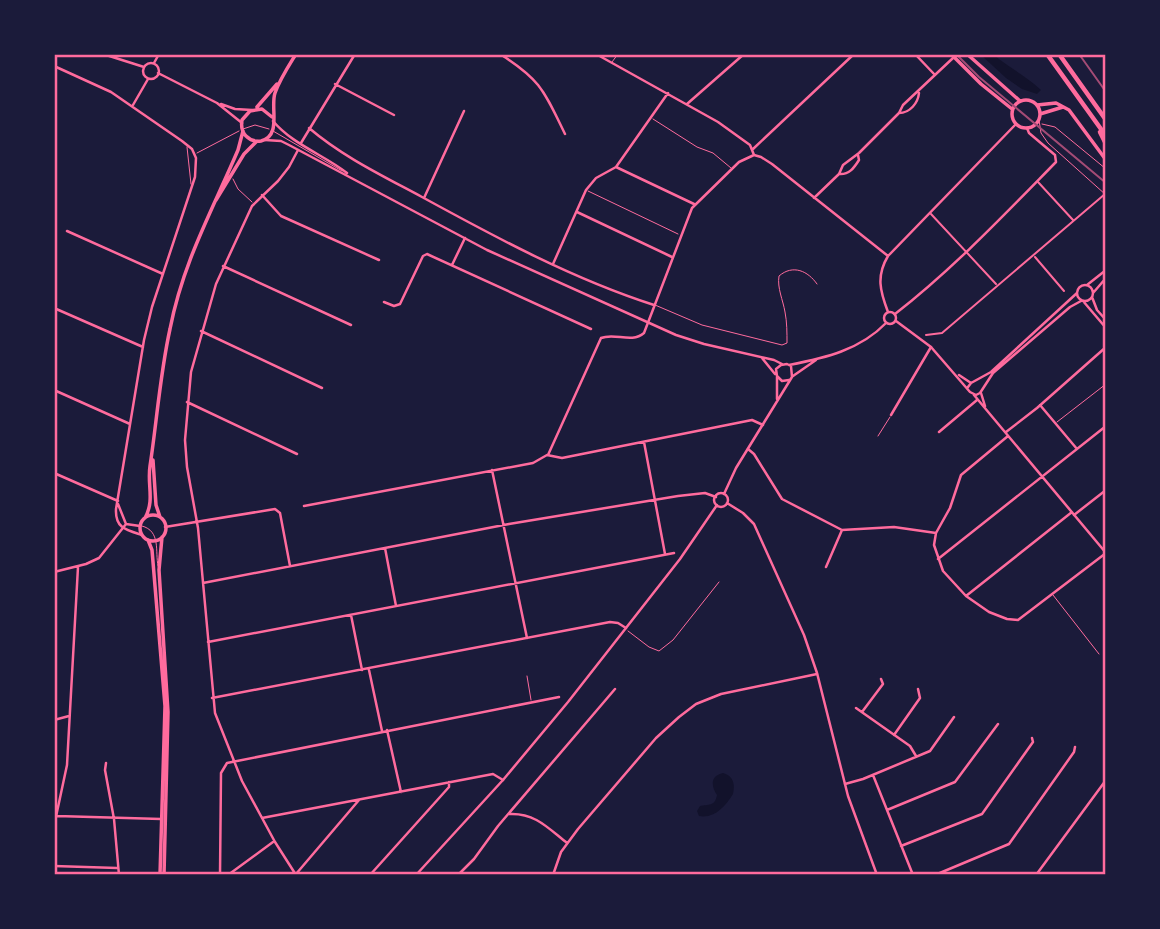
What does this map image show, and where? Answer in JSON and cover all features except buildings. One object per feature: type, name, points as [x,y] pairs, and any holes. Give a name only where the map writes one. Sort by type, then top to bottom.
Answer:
[{"type":"highway","points":[[1047,54],[1106,136]]},
{"type":"highway","points":[[1059,54],[1106,120]]},
{"type":"highway","points":[[1095,122],[1106,144]]},
{"type":"main road","points":[[214,201],[244,154],[268,137],[273,130],[274,97],[296,54]]},
{"type":"main road","points":[[967,54],[1020,101]]},
{"type":"main road","points":[[953,56],[1012,110],[1016,124],[1027,128],[1039,122],[1037,105]]},
{"type":"main road","points":[[162,875],[164,702],[152,550],[148,540],[142,535],[140,526],[151,503],[150,474],[159,385],[174,308],[191,254],[234,159],[245,115],[282,77]]},
{"type":"main road","points":[[1012,110],[1020,101],[1029,100],[1037,105],[1056,103],[1077,118],[1106,160]]},
{"type":"main road","points":[[1040,114],[1063,107]]},
{"type":"main road","points":[[253,109],[265,110],[272,119]]},
{"type":"main road","points":[[242,130],[249,138],[260,141]]},
{"type":"main road","points":[[152,458],[156,505],[165,527],[159,570],[168,712],[162,875]]},
{"type":"main road","points":[[145,518],[153,515],[160,517]]},
{"type":"main road","points":[[148,540],[162,537]]},
{"type":"street","points":[[103,54],[144,67]]},
{"type":"street","points":[[154,64],[159,54]]},
{"type":"street","points":[[300,143],[355,54]]},
{"type":"street","points":[[500,54],[521,66],[537,82],[565,134]]},
{"type":"street","points":[[596,54],[727,128],[753,149],[754,155]]},
{"type":"street","points":[[687,104],[744,54]]},
{"type":"street","points":[[753,149],[854,54]]},
{"type":"street","points":[[915,54],[935,75]]},
{"type":"street","points":[[814,198],[839,173],[843,165],[859,153],[953,56]]},
{"type":"street","points":[[148,79],[144,75],[144,67],[148,63],[158,67],[159,73]]},
{"type":"street","points":[[54,66],[88,80],[133,105],[187,145],[195,154],[197,170],[163,274],[143,347],[118,501],[116,517],[122,528],[142,535]]},
{"type":"street","points":[[148,79],[159,73]]},
{"type":"street","points":[[159,73],[217,103],[235,109],[253,109]]},
{"type":"street","points":[[133,105],[148,79]]},
{"type":"street","points":[[335,84],[394,115]]},
{"type":"street","points":[[899,113],[905,113],[917,103],[919,92]]},
{"type":"street","points":[[553,264],[586,190],[596,178],[616,167],[668,93]]},
{"type":"street","points":[[217,103],[242,123]]},
{"type":"street","points":[[424,198],[464,111]]},
{"type":"street","points":[[272,119],[285,135],[350,176]]},
{"type":"street","points":[[886,323],[884,318],[888,312],[879,279],[880,270],[888,256],[1016,124]]},
{"type":"street","points":[[309,128],[344,154],[494,236],[629,297],[654,305]]},
{"type":"street","points":[[894,314],[965,252],[1057,161],[1055,155],[1029,133],[1027,128]]},
{"type":"street","points":[[260,141],[281,141],[527,269],[689,340],[789,365],[819,358],[864,342],[886,323]]},
{"type":"street","points":[[298,150],[289,167],[253,203],[223,266],[201,331],[191,372],[187,402],[186,457],[197,523],[212,698],[218,722],[233,760],[262,818],[296,874],[359,800]]},
{"type":"street","points":[[839,173],[850,171],[859,160],[859,153]]},
{"type":"street","points":[[304,506],[533,463],[547,455],[601,338],[605,335],[638,338],[644,333],[694,204],[745,158],[754,155],[766,159],[888,256]]},
{"type":"street","points":[[616,167],[694,204]]},
{"type":"street","points":[[1038,182],[1073,221]]},
{"type":"street","points":[[262,195],[281,216],[379,260]]},
{"type":"street","points":[[926,335],[942,333],[1106,195]]},
{"type":"street","points":[[577,212],[673,257]]},
{"type":"street","points":[[931,213],[998,286]]},
{"type":"street","points":[[66,231],[163,274]]},
{"type":"street","points":[[452,265],[465,238]]},
{"type":"street","points":[[384,302],[394,306],[400,304],[425,254],[591,329]]},
{"type":"street","points":[[1034,255],[1064,291]]},
{"type":"street","points":[[223,266],[351,325]]},
{"type":"street","points":[[971,383],[978,380],[1067,304],[1079,288],[1106,270]]},
{"type":"street","points":[[974,395],[993,373],[1070,307],[1093,295],[1106,278]]},
{"type":"street","points":[[1086,285],[1092,288],[1097,310],[1106,320]]},
{"type":"street","points":[[1077,293],[1106,328]]},
{"type":"street","points":[[54,307],[143,347]]},
{"type":"street","points":[[888,312],[894,314]]},
{"type":"street","points":[[894,314],[896,320],[931,347],[956,373],[969,391],[985,406],[1007,434],[1042,478],[1106,553],[1025,617],[1018,620],[1007,619],[979,607],[943,571],[934,545],[936,533],[950,508],[964,472],[1007,434],[1106,347]]},
{"type":"street","points":[[886,323],[892,324],[896,320]]},
{"type":"street","points":[[201,331],[322,388]]},
{"type":"street","points":[[891,415],[931,347]]},
{"type":"street","points":[[762,358],[782,381],[789,380]]},
{"type":"street","points":[[203,583],[503,525],[655,500],[705,494],[716,497],[724,494],[736,468],[789,380],[819,358]]},
{"type":"street","points":[[777,401],[777,368],[782,364]]},
{"type":"street","points":[[789,365],[793,369],[793,376]]},
{"type":"street","points":[[956,373],[971,383]]},
{"type":"street","points":[[978,380],[985,406]]},
{"type":"street","points":[[969,391],[971,383]]},
{"type":"street","points":[[54,390],[130,424]]},
{"type":"street","points":[[940,432],[977,400]]},
{"type":"street","points":[[187,402],[298,454]]},
{"type":"street","points":[[1040,405],[1077,449]]},
{"type":"street","points":[[547,455],[562,458],[752,420],[763,425]]},
{"type":"street","points":[[938,559],[1106,426]]},
{"type":"street","points":[[644,442],[665,554]]},
{"type":"street","points":[[748,449],[754,454],[777,492],[787,502],[842,530],[894,527],[936,533]]},
{"type":"street","points":[[492,470],[527,638]]},
{"type":"street","points":[[54,473],[118,501]]},
{"type":"street","points":[[966,596],[1106,489]]},
{"type":"street","points":[[717,505],[723,507],[727,503],[728,498],[724,494]]},
{"type":"street","points":[[416,875],[503,780],[568,702],[680,559],[717,505],[716,497]]},
{"type":"street","points":[[118,501],[120,514],[126,524]]},
{"type":"street","points":[[727,503],[754,524],[801,625],[817,674],[845,784],[877,875]]},
{"type":"street","points":[[165,527],[272,509],[278,511],[290,566]]},
{"type":"street","points":[[126,524],[140,526]]},
{"type":"street","points":[[54,572],[91,562],[103,554],[126,524]]},
{"type":"street","points":[[826,567],[842,530]]},
{"type":"street","points":[[385,548],[396,606]]},
{"type":"street","points":[[208,642],[674,553]]},
{"type":"street","points":[[54,826],[67,765],[78,566]]},
{"type":"street","points":[[351,614],[362,670]]},
{"type":"street","points":[[212,698],[610,622],[626,628]]},
{"type":"street","points":[[369,668],[382,731]]},
{"type":"street","points":[[553,875],[567,843],[656,738],[688,710],[732,690],[817,674]]},
{"type":"street","points":[[862,712],[883,684],[881,679]]},
{"type":"street","points":[[457,875],[474,859],[615,689]]},
{"type":"street","points":[[894,735],[920,698],[918,689]]},
{"type":"street","points":[[220,875],[221,773],[223,766],[233,760],[559,697]]},
{"type":"street","points":[[856,708],[912,749],[916,756]]},
{"type":"street","points":[[54,719],[69,716]]},
{"type":"street","points":[[845,784],[873,775],[933,748],[954,717]]},
{"type":"street","points":[[887,810],[956,782],[998,724]]},
{"type":"street","points":[[387,730],[401,792]]},
{"type":"street","points":[[901,846],[982,814],[1033,742],[1032,738]]},
{"type":"street","points":[[935,875],[1009,844],[1075,747]]},
{"type":"street","points":[[106,763],[119,875]]},
{"type":"street","points":[[262,818],[493,774],[503,780]]},
{"type":"street","points":[[873,775],[913,875]]},
{"type":"street","points":[[1036,875],[1106,780]]},
{"type":"street","points":[[370,875],[449,787],[449,782]]},
{"type":"street","points":[[509,814],[519,813],[536,818],[567,843]]},
{"type":"street","points":[[57,816],[161,819]]},
{"type":"street","points":[[228,875],[275,842]]},
{"type":"street","points":[[54,866],[117,868]]},
{"type":"lane","points":[[612,62],[618,54]]},
{"type":"lane","points":[[734,54],[738,59]]},
{"type":"lane","points":[[651,117],[697,147],[713,153],[732,169]]},
{"type":"lane","points":[[1106,169],[1055,127],[1039,122],[1041,133],[1048,144],[1106,195]]},
{"type":"lane","points":[[195,154],[255,125],[273,130],[350,176]]},
{"type":"lane","points":[[187,145],[192,187]]},
{"type":"lane","points":[[232,176],[238,189],[253,203]]},
{"type":"lane","points":[[586,190],[680,235]]},
{"type":"lane","points":[[654,305],[702,325],[782,345],[787,343],[787,338],[779,276],[787,271],[801,270],[817,284]]},
{"type":"lane","points":[[1056,424],[1106,384]]},
{"type":"lane","points":[[878,436],[891,415]]},
{"type":"lane","points":[[140,526],[149,528],[157,540],[159,570]]},
{"type":"lane","points":[[626,628],[649,647],[659,651],[673,640],[719,582]]},
{"type":"lane","points":[[1052,594],[1099,654]]},
{"type":"lane","points":[[527,676],[532,702]]},
{"type":"shaded area","points":[[980,54],[993,54],[1041,90],[1037,94],[1022,89]]},
{"type":"shaded area","points":[[723,773],[733,781],[733,794],[719,811],[710,816],[699,816],[697,811],[700,806],[715,802],[717,795],[713,782],[716,776]]},
{"type":"tram line","points":[[956,54],[979,77],[1106,183]]},
{"type":"railway","points":[[1079,54],[1106,92]]}]
